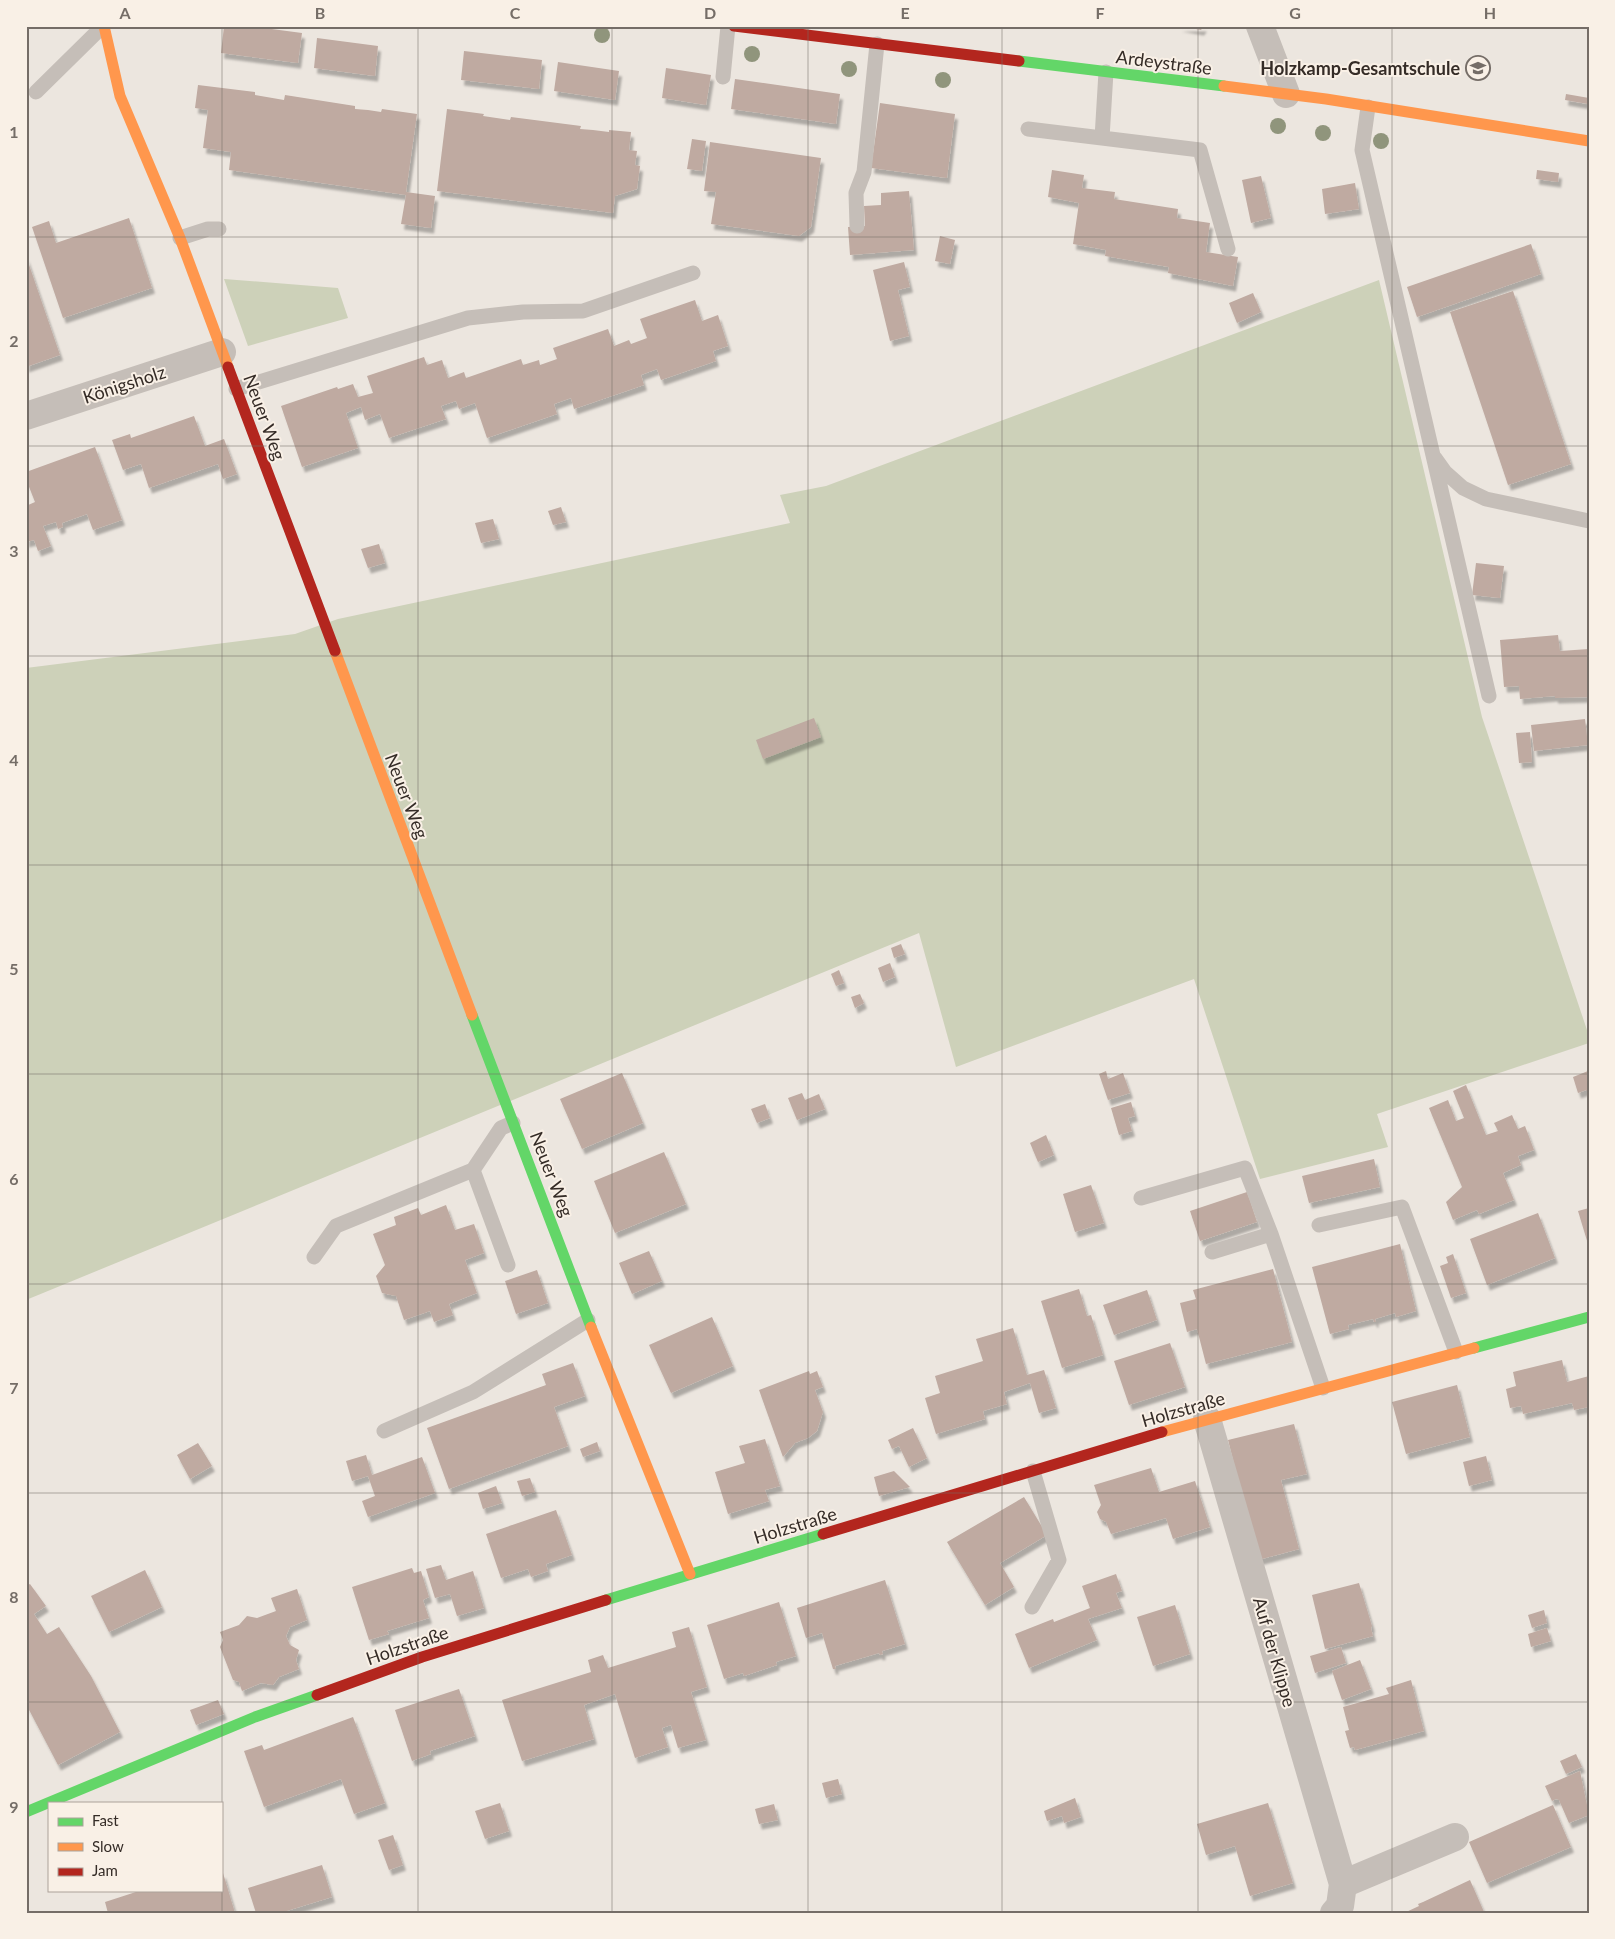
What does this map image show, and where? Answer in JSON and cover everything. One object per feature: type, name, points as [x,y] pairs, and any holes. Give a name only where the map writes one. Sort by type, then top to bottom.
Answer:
[{"type":"street","name":"Neuer Weg","points":[[104,26],[120,96],[180,238],[365,735],[588,1320],[690,1574]]},
{"type":"street","name":"Ardeystraße","points":[[734,26],[1326,99],[1589,140]]},
{"type":"street","points":[[1260,26],[1286,94]]},
{"type":"street","name":"Königsholz","points":[[26,416],[222,352]]},
{"type":"street","name":"Holzstraße","points":[[50,1802],[255,1716],[413,1660],[690,1574],[1207,1419],[1589,1317]]},
{"type":"street","name":"Auf der Klippe","points":[[1207,1419],[1343,1884],[1340,1906],[1334,1913]]},
{"type":"street","name":"Holzstraße","points":[[26,1812],[48,1803]]},
{"type":"street","points":[[1343,1884],[1455,1837]]},
{"type":"lane","points":[[36,92],[104,26]]},
{"type":"lane","points":[[723,77],[728,26]]},
{"type":"lane","points":[[857,226],[856,193],[864,172],[877,44]]},
{"type":"lane","points":[[1102,138],[1106,72]]},
{"type":"lane","points":[[1368,107],[1362,150],[1488,696]]},
{"type":"lane","points":[[1028,129],[1200,150],[1228,249]]},
{"type":"lane","points":[[180,238],[208,229],[219,229]]},
{"type":"lane","points":[[236,389],[468,318],[523,312],[583,311],[693,273]]},
{"type":"lane","points":[[1432,455],[1445,472],[1463,488],[1480,497],[1589,521]]},
{"type":"lane","points":[[314,1257],[336,1226],[473,1170],[500,1128],[513,1123]]},
{"type":"lane","points":[[1141,1198],[1245,1168],[1271,1234],[1323,1388]]},
{"type":"lane","points":[[473,1170],[508,1265]]},
{"type":"lane","points":[[1319,1225],[1402,1207],[1456,1352]]},
{"type":"lane","points":[[1212,1252],[1271,1234]]},
{"type":"lane","points":[[384,1431],[473,1392],[588,1320]]},
{"type":"lane","points":[[1032,1607],[1059,1560],[1033,1471]]},
{"type":"green space","points":[[224,279],[338,288],[348,318],[248,346]]},
{"type":"green space","points":[[1379,280],[1482,717],[1589,1036],[1589,1043],[1377,1114],[1388,1147],[1260,1179],[1194,979],[956,1067],[919,933],[26,1300],[26,668],[295,634],[338,619],[790,523],[780,495],[826,486]]},
{"type":"building","points":[[224,26],[249,26],[302,33],[298,63],[221,53]]},
{"type":"building","points":[[1179,26],[1204,26],[1201,30]]},
{"type":"building","points":[[317,38],[378,46],[375,76],[314,68]]},
{"type":"building","points":[[464,51],[542,60],[539,89],[461,80]]},
{"type":"building","points":[[558,62],[619,71],[615,100],[554,91]]},
{"type":"building","points":[[666,68],[711,75],[706,105],[662,98]]},
{"type":"building","points":[[735,79],[840,94],[836,124],[731,109]]},
{"type":"building","points":[[198,85],[255,92],[255,95],[284,100],[285,95],[355,106],[355,109],[381,112],[382,109],[417,114],[406,192],[435,196],[431,228],[401,224],[406,195],[229,170],[231,152],[203,148],[208,110],[195,108]]},
{"type":"building","points":[[1566,94],[1589,98],[1588,104],[1565,100]]},
{"type":"building","points":[[880,103],[955,114],[947,178],[871,168]]},
{"type":"building","points":[[447,109],[510,120],[511,117],[581,126],[580,129],[631,132],[629,150],[637,151],[635,165],[640,166],[637,189],[615,196],[613,213],[437,191]]},
{"type":"building","points":[[692,139],[706,141],[702,171],[687,169]]},
{"type":"building","points":[[710,142],[821,158],[811,227],[799,236],[711,224],[716,192],[704,191]]},
{"type":"building","points":[[1052,170],[1084,175],[1082,188],[1115,192],[1114,199],[1178,209],[1177,218],[1210,223],[1206,252],[1238,257],[1233,286],[1168,273],[1169,267],[1105,256],[1106,250],[1073,244],[1079,203],[1048,197]]},
{"type":"building","points":[[1537,170],[1559,173],[1558,182],[1536,179]]},
{"type":"building","points":[[1261,176],[1271,218],[1251,223],[1242,180]]},
{"type":"building","points":[[1355,183],[1359,209],[1325,214],[1322,189]]},
{"type":"building","points":[[909,191],[914,250],[850,255],[848,227],[865,226],[864,206],[881,205],[881,193]]},
{"type":"building","points":[[129,218],[152,288],[63,318],[32,227],[49,221],[56,243]]},
{"type":"building","points":[[940,236],[955,240],[950,264],[935,261]]},
{"type":"building","points":[[1531,244],[1541,274],[1417,317],[1407,287]]},
{"type":"building","points":[[26,256],[60,355],[26,367]]},
{"type":"building","points":[[904,262],[910,287],[898,290],[909,336],[890,341],[873,270]]},
{"type":"building","points":[[1513,291],[1571,464],[1508,485],[1450,312]]},
{"type":"building","points":[[1253,293],[1261,312],[1237,323],[1229,303]]},
{"type":"building","points":[[695,300],[702,321],[718,315],[728,346],[713,351],[716,361],[661,380],[657,369],[641,375],[644,385],[574,409],[571,398],[554,404],[557,414],[487,438],[475,403],[459,409],[456,401],[441,406],[446,419],[389,438],[380,414],[365,420],[361,407],[346,413],[358,448],[302,467],[281,406],[337,387],[338,389],[353,384],[358,397],[373,393],[367,376],[424,357],[427,365],[442,360],[448,378],[464,372],[466,378],[521,359],[523,365],[539,360],[540,365],[557,359],[553,348],[608,329],[614,346],[629,340],[631,344],[647,338],[640,319]]},
{"type":"building","points":[[194,416],[205,446],[224,439],[237,474],[223,479],[218,464],[149,488],[141,464],[123,470],[112,440],[130,434],[131,438]]},
{"type":"building","points":[[95,447],[122,520],[93,530],[87,514],[62,523],[63,527],[58,529],[56,522],[43,526],[51,546],[38,551],[34,540],[26,542],[26,506],[35,502],[26,479],[26,472]]},
{"type":"building","points":[[561,507],[566,522],[553,525],[548,511]]},
{"type":"building","points":[[493,519],[499,539],[481,543],[475,523]]},
{"type":"building","points":[[379,544],[385,563],[368,568],[361,549]]},
{"type":"building","points":[[1476,563],[1504,566],[1500,598],[1472,595]]},
{"type":"building","points":[[1558,635],[1560,651],[1589,649],[1589,697],[1555,698],[1555,696],[1520,699],[1519,686],[1504,687],[1500,640]]},
{"type":"building","points":[[814,718],[821,737],[763,759],[756,740]]},
{"type":"building","points":[[1585,719],[1588,745],[1534,751],[1531,725]]},
{"type":"building","points":[[1530,732],[1532,762],[1519,763],[1516,733]]},
{"type":"building","points":[[901,944],[905,954],[894,958],[891,948]]},
{"type":"building","points":[[890,963],[895,977],[883,982],[878,968]]},
{"type":"building","points":[[839,970],[844,983],[836,986],[831,974]]},
{"type":"building","points":[[860,994],[864,1003],[855,1008],[851,997]]},
{"type":"building","points":[[1106,1071],[1108,1079],[1123,1073],[1130,1093],[1108,1100],[1099,1074]]},
{"type":"building","points":[[1588,1071],[1589,1089],[1578,1093],[1573,1077]]},
{"type":"building","points":[[622,1073],[643,1123],[582,1149],[560,1099]]},
{"type":"building","points":[[1466,1085],[1486,1135],[1498,1131],[1494,1123],[1512,1115],[1518,1129],[1525,1126],[1534,1150],[1518,1156],[1521,1165],[1503,1173],[1514,1200],[1479,1214],[1477,1210],[1453,1220],[1446,1202],[1462,1187],[1429,1108],[1448,1100],[1456,1121],[1464,1118],[1453,1091]]},
{"type":"building","points":[[802,1093],[805,1100],[819,1094],[825,1109],[797,1120],[788,1098]]},
{"type":"building","points":[[1131,1102],[1135,1116],[1128,1118],[1132,1131],[1119,1135],[1111,1108]]},
{"type":"building","points":[[765,1104],[770,1118],[757,1123],[751,1109]]},
{"type":"building","points":[[1046,1135],[1054,1155],[1038,1162],[1030,1143]]},
{"type":"building","points":[[664,1152],[686,1204],[615,1233],[594,1181]]},
{"type":"building","points":[[1374,1159],[1380,1187],[1309,1203],[1302,1176]]},
{"type":"building","points":[[1091,1185],[1104,1223],[1075,1232],[1063,1194]]},
{"type":"building","points":[[1247,1192],[1257,1222],[1200,1241],[1190,1211]]},
{"type":"building","points":[[446,1205],[455,1230],[474,1224],[484,1253],[465,1260],[477,1293],[449,1304],[453,1315],[434,1322],[430,1311],[404,1320],[396,1296],[382,1293],[376,1276],[385,1265],[373,1234],[396,1225],[394,1217],[418,1208],[421,1215]]},
{"type":"building","points":[[1589,1208],[1589,1244],[1588,1244],[1578,1211]]},
{"type":"building","points":[[1538,1213],[1555,1258],[1487,1285],[1470,1239]]},
{"type":"building","points":[[1400,1244],[1416,1311],[1396,1317],[1395,1313],[1375,1319],[1376,1322],[1373,1319],[1348,1325],[1349,1329],[1330,1334],[1312,1267]]},
{"type":"building","points":[[649,1251],[662,1281],[632,1294],[619,1263]]},
{"type":"building","points":[[1453,1254],[1466,1293],[1451,1298],[1440,1266],[1448,1263],[1446,1257]]},
{"type":"building","points":[[1273,1269],[1292,1342],[1206,1364],[1197,1329],[1187,1332],[1180,1303],[1196,1299],[1193,1290]]},
{"type":"building","points":[[537,1270],[548,1303],[516,1314],[505,1281]]},
{"type":"building","points":[[1079,1289],[1087,1316],[1091,1315],[1103,1355],[1062,1368],[1041,1301]]},
{"type":"building","points":[[1147,1290],[1157,1320],[1114,1335],[1103,1305]]},
{"type":"building","points":[[712,1317],[733,1366],[671,1393],[649,1345]]},
{"type":"building","points":[[1013,1328],[1027,1375],[1044,1370],[1056,1408],[1039,1413],[1030,1383],[1004,1392],[1007,1404],[983,1411],[985,1419],[936,1434],[925,1398],[940,1393],[935,1376],[983,1361],[976,1339]]},
{"type":"building","points":[[1170,1343],[1185,1387],[1129,1405],[1114,1361]]},
{"type":"building","points":[[1562,1360],[1567,1382],[1589,1376],[1589,1407],[1574,1410],[1572,1403],[1523,1414],[1521,1406],[1510,1408],[1506,1389],[1516,1386],[1513,1372]]},
{"type":"building","points":[[573,1363],[585,1396],[554,1407],[568,1446],[449,1489],[427,1428],[546,1385],[542,1374]]},
{"type":"building","points":[[809,1371],[810,1374],[817,1371],[823,1387],[815,1390],[823,1412],[817,1431],[808,1438],[795,1443],[783,1457],[759,1390]]},
{"type":"building","points":[[1457,1385],[1470,1437],[1406,1454],[1392,1402]]},
{"type":"building","points":[[1294,1424],[1307,1474],[1281,1480],[1299,1549],[1258,1560],[1228,1440]]},
{"type":"building","points":[[913,1428],[927,1458],[909,1467],[899,1446],[892,1449],[888,1440]]},
{"type":"building","points":[[765,1439],[780,1486],[765,1490],[769,1501],[728,1514],[715,1472],[745,1463],[739,1446]]},
{"type":"building","points":[[597,1442],[600,1451],[583,1457],[580,1449]]},
{"type":"building","points":[[198,1443],[212,1466],[190,1479],[177,1455]]},
{"type":"building","points":[[366,1455],[372,1475],[422,1457],[435,1493],[368,1517],[362,1501],[375,1496],[368,1476],[352,1481],[346,1461]]},
{"type":"building","points":[[1486,1456],[1492,1480],[1469,1486],[1463,1462]]},
{"type":"building","points":[[1151,1468],[1159,1492],[1195,1481],[1210,1527],[1173,1539],[1166,1518],[1111,1534],[1106,1522],[1100,1519],[1097,1512],[1101,1505],[1094,1485]]},
{"type":"building","points":[[894,1471],[910,1487],[879,1496],[874,1477]]},
{"type":"building","points":[[530,1478],[535,1492],[522,1496],[517,1481]]},
{"type":"building","points":[[496,1486],[502,1503],[483,1509],[478,1493]]},
{"type":"building","points":[[1024,1497],[1047,1535],[1000,1563],[1014,1587],[985,1605],[947,1542]]},
{"type":"building","points":[[556,1510],[572,1555],[546,1564],[548,1571],[531,1577],[528,1569],[501,1578],[486,1534]]},
{"type":"building","points":[[441,1565],[446,1580],[473,1571],[484,1608],[457,1616],[450,1594],[435,1598],[426,1569]]},
{"type":"building","points":[[412,1568],[414,1573],[421,1571],[429,1597],[423,1600],[429,1618],[387,1631],[389,1634],[369,1640],[352,1587]]},
{"type":"building","points":[[145,1570],[162,1607],[109,1632],[91,1596]]},
{"type":"building","points":[[1116,1574],[1122,1591],[1116,1593],[1122,1608],[1088,1619],[1097,1640],[1029,1668],[1015,1634],[1053,1619],[1054,1622],[1090,1608],[1082,1586]]},
{"type":"building","points":[[885,1580],[905,1644],[882,1651],[883,1654],[880,1655],[879,1653],[835,1666],[836,1669],[833,1669],[822,1633],[806,1638],[797,1608]]},
{"type":"building","points":[[1359,1583],[1372,1626],[1373,1636],[1325,1649],[1312,1595]]},
{"type":"building","points":[[30,1584],[46,1606],[34,1614],[47,1634],[59,1627],[91,1676],[120,1732],[58,1765],[26,1704],[26,1586]]},
{"type":"building","points":[[297,1589],[307,1620],[290,1627],[286,1636],[290,1645],[299,1650],[296,1660],[299,1669],[279,1677],[273,1685],[261,1683],[242,1691],[239,1682],[233,1680],[220,1647],[223,1640],[220,1632],[239,1625],[247,1616],[257,1618],[276,1611],[271,1598]]},
{"type":"building","points":[[779,1602],[796,1656],[776,1662],[777,1665],[744,1676],[743,1673],[724,1679],[707,1625]]},
{"type":"building","points":[[1175,1605],[1190,1654],[1153,1666],[1137,1617]]},
{"type":"building","points":[[1544,1610],[1547,1623],[1532,1628],[1528,1615]]},
{"type":"building","points":[[689,1627],[707,1687],[691,1692],[706,1740],[678,1748],[671,1725],[662,1728],[668,1747],[635,1758],[615,1694],[584,1705],[594,1739],[522,1761],[502,1700],[591,1672],[588,1660],[603,1655],[608,1668],[676,1647],[672,1632]]},
{"type":"building","points":[[1547,1628],[1551,1641],[1531,1647],[1528,1634]]},
{"type":"building","points":[[1341,1647],[1346,1663],[1315,1673],[1310,1656]]},
{"type":"building","points":[[1360,1660],[1371,1689],[1342,1700],[1332,1671]]},
{"type":"building","points":[[1411,1680],[1424,1731],[1355,1750],[1354,1747],[1350,1748],[1345,1731],[1349,1730],[1343,1707],[1389,1694],[1386,1688]]},
{"type":"building","points":[[459,1689],[475,1736],[430,1751],[431,1754],[412,1761],[395,1710]]},
{"type":"building","points":[[218,1700],[224,1714],[196,1725],[190,1710]]},
{"type":"building","points":[[353,1717],[385,1803],[354,1814],[341,1779],[264,1807],[244,1751],[262,1745],[264,1750]]},
{"type":"building","points":[[1576,1754],[1582,1767],[1566,1774],[1560,1761]]},
{"type":"building","points":[[1580,1771],[1589,1815],[1569,1823],[1559,1800],[1552,1801],[1545,1786]]},
{"type":"building","points":[[838,1779],[842,1794],[826,1798],[822,1783]]},
{"type":"building","points":[[1075,1798],[1081,1817],[1064,1823],[1062,1816],[1047,1821],[1044,1811]]},
{"type":"building","points":[[500,1803],[509,1831],[485,1839],[475,1811]]},
{"type":"building","points":[[1268,1803],[1293,1883],[1250,1896],[1235,1846],[1206,1855],[1197,1824]]},
{"type":"building","points":[[774,1804],[778,1820],[759,1824],[755,1809]]},
{"type":"building","points":[[1553,1805],[1571,1847],[1487,1883],[1469,1842]]},
{"type":"building","points":[[393,1835],[403,1865],[389,1870],[378,1840]]},
{"type":"building","points":[[322,1865],[332,1897],[280,1913],[256,1913],[248,1888]]},
{"type":"building","points":[[222,1874],[235,1913],[108,1913],[105,1902],[136,1892],[222,1892]]},
{"type":"building","points":[[1470,1880],[1484,1912],[1404,1913],[1419,1906],[1418,1904]]},
{"type":"traffic: fast","points":[[1019,61],[1224,86]]},
{"type":"traffic: fast","points":[[472,1015],[591,1327]]},
{"type":"traffic: fast","points":[[1474,1348],[1589,1317]]},
{"type":"traffic: fast","points":[[606,1600],[823,1534]]},
{"type":"traffic: fast","points":[[50,1802],[255,1717],[317,1695]]},
{"type":"traffic: fast","points":[[26,1812],[48,1803]]},
{"type":"traffic: slow","points":[[104,26],[120,96],[180,238],[228,367]]},
{"type":"traffic: slow","points":[[1224,86],[1326,99],[1589,141]]},
{"type":"traffic: slow","points":[[335,651],[472,1015]]},
{"type":"traffic: slow","points":[[591,1327],[690,1574]]},
{"type":"traffic: slow","points":[[1162,1432],[1474,1348]]},
{"type":"traffic: jam","points":[[734,26],[1019,61]]},
{"type":"traffic: jam","points":[[228,367],[335,651]]},
{"type":"traffic: jam","points":[[823,1534],[1162,1432]]},
{"type":"traffic: jam","points":[[317,1695],[422,1657],[606,1600]]},
{"type":"place","name":"Holzkamp-Gesamtschule","points":[[1478,68]]}]
